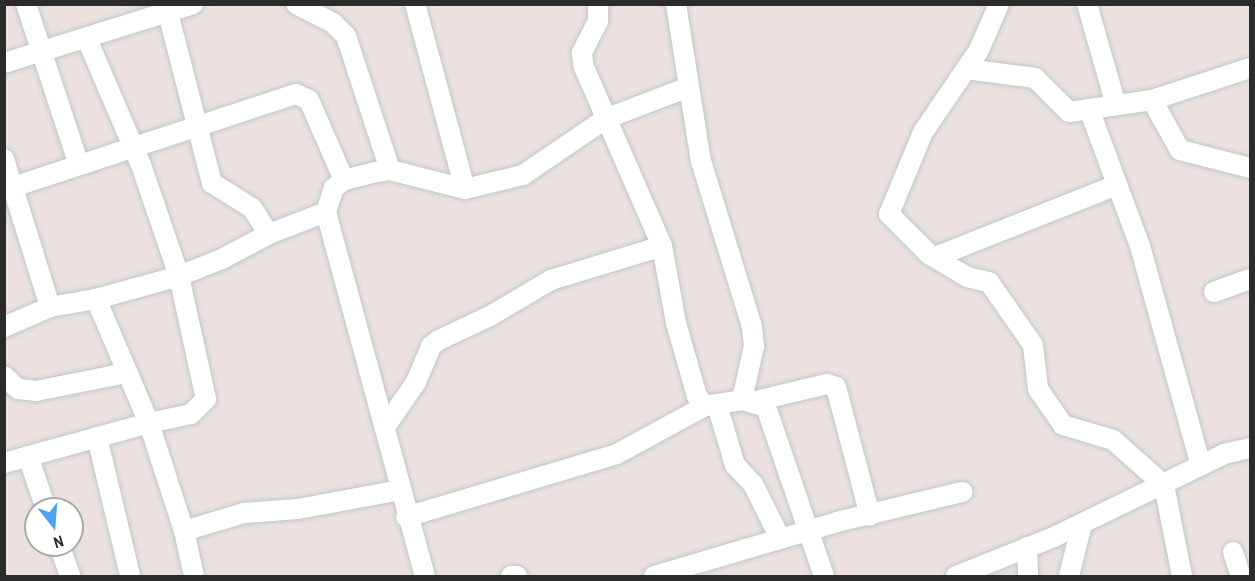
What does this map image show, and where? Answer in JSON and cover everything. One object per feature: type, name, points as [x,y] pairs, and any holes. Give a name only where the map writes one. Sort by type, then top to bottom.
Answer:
[{"type":"street","points":[[26,4],[79,165]]},
{"type":"street","points":[[4,63],[87,39],[193,4]]},
{"type":"street","points":[[296,4],[333,23],[346,36],[390,170]]},
{"type":"street","points":[[415,4],[465,189]]},
{"type":"street","points":[[598,4],[598,21],[582,53],[583,65],[662,246],[676,323],[697,396],[711,405],[735,465],[753,484],[780,538]]},
{"type":"street","points":[[676,4],[701,161],[752,327],[754,346],[749,401]]},
{"type":"street","points":[[999,4],[966,69],[923,132],[888,214],[908,236],[935,257],[967,277],[989,282],[1012,311],[1033,345],[1038,389],[1063,425],[1113,441],[1164,485],[1182,576]]},
{"type":"street","points":[[1087,4],[1116,105]]},
{"type":"street","points":[[168,13],[212,183],[252,208],[269,234]]},
{"type":"street","points":[[4,463],[149,423],[191,414],[206,399],[179,276],[132,146],[87,39]]},
{"type":"street","points":[[966,69],[1035,78],[1069,112],[1152,100],[1251,68]]},
{"type":"street","points":[[425,576],[406,517],[385,427],[326,212],[333,188],[344,180],[390,170],[465,189],[523,175],[605,119],[688,87]]},
{"type":"street","points":[[9,189],[197,124],[303,95],[309,100],[344,180]]},
{"type":"street","points":[[1152,100],[1180,150],[1251,168]]},
{"type":"street","points":[[1089,109],[1140,246],[1201,466]]},
{"type":"street","points":[[4,159],[9,189],[50,307]]},
{"type":"street","points":[[935,257],[1117,185]]},
{"type":"street","points":[[4,327],[50,307],[96,299],[179,276],[222,260],[269,234],[326,212]]},
{"type":"street","points":[[385,427],[416,382],[431,345],[490,316],[551,280],[662,246]]},
{"type":"street","points":[[1214,292],[1251,279]]},
{"type":"street","points":[[96,299],[149,423],[184,531],[194,576]]},
{"type":"street","points":[[4,376],[18,389],[36,391],[126,373]]},
{"type":"street","points":[[406,517],[617,454],[711,405],[749,401],[827,384],[836,387],[870,516]]},
{"type":"street","points":[[749,401],[766,407],[824,576]]},
{"type":"street","points":[[97,437],[130,576]]},
{"type":"street","points":[[956,576],[1082,524],[1201,466],[1251,448]]},
{"type":"street","points":[[28,456],[42,497]]},
{"type":"street","points":[[184,531],[244,513],[298,509],[401,490]]},
{"type":"street","points":[[654,576],[780,538],[962,492]]},
{"type":"street","points":[[1069,576],[1082,524]]},
{"type":"street","points":[[1027,547],[1028,576]]},
{"type":"street","points":[[1233,552],[1240,576]]},
{"type":"street","points":[[63,557],[70,576]]},
{"type":"street","points":[[511,576],[517,576]]}]
